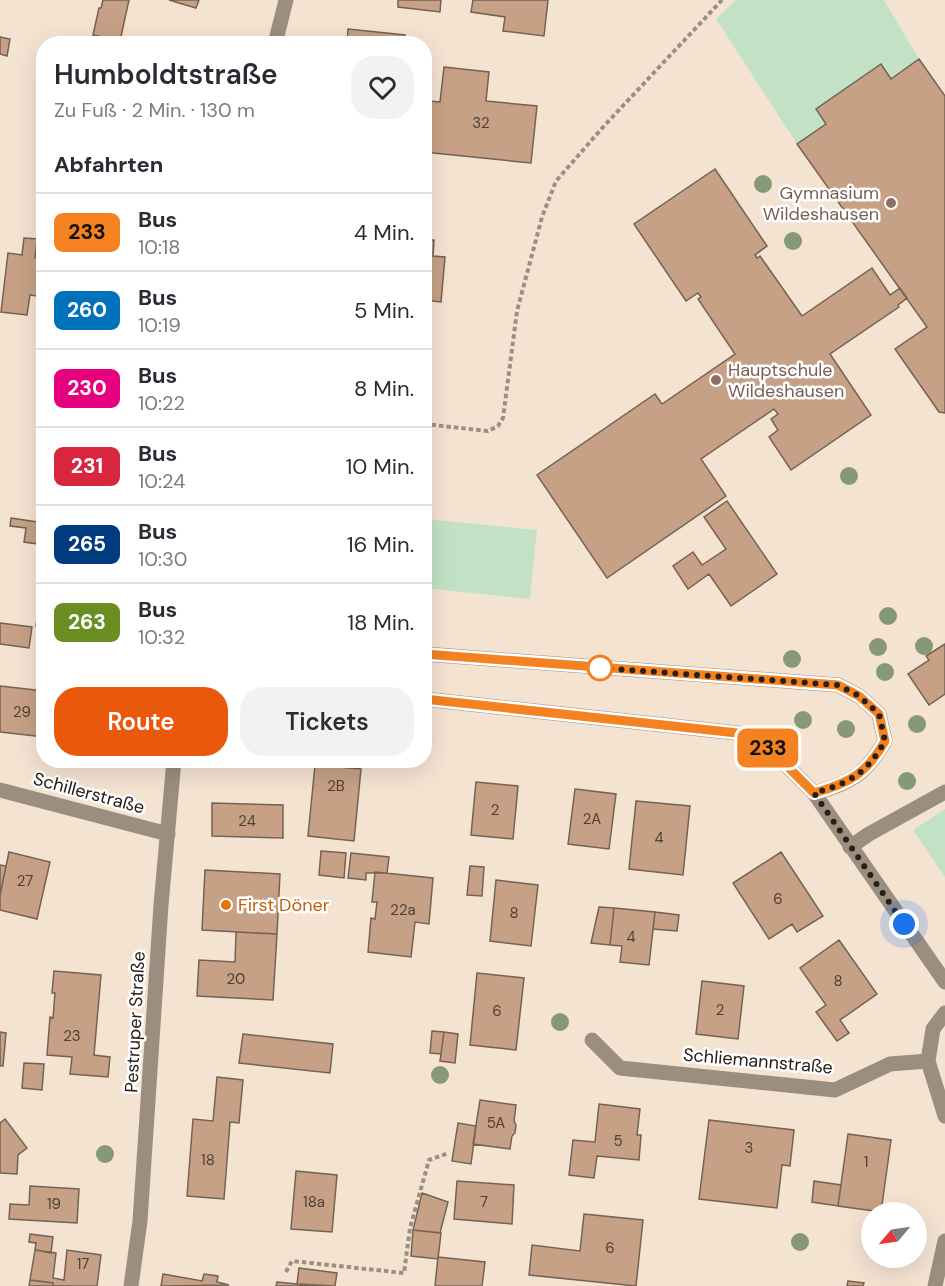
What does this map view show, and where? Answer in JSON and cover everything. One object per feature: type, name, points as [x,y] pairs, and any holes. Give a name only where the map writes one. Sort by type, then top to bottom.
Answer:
[{"type":"street","points":[[277,36],[286,0]]},
{"type":"street","points":[[432,655],[838,685],[859,696],[879,714],[885,741],[875,758],[862,772],[834,788],[814,793]]},
{"type":"street","points":[[432,700],[737,733],[771,750],[814,793],[945,982]]},
{"type":"street","name":"Pestruper Straße","points":[[131,1286],[140,1221],[161,905],[173,768]]},
{"type":"street","name":"Schillerstraße","points":[[0,790],[168,834]]},
{"type":"street","points":[[850,847],[945,792]]},
{"type":"street","points":[[945,1013],[933,1029],[928,1061],[945,1116]]},
{"type":"street","name":"Schliemannstraße","points":[[592,1040],[620,1068],[835,1090],[890,1064],[928,1061]]},
{"type":"street","points":[[935,1286],[945,1241]]},
{"type":"path","points":[[432,425],[488,431],[498,426],[503,418],[518,311],[542,217],[556,181],[722,0]]},
{"type":"path","points":[[286,1272],[292,1261],[404,1273],[410,1228],[429,1160],[449,1153]]},
{"type":"green space","points":[[736,0],[884,0],[919,59],[891,79],[880,64],[816,109],[826,124],[797,144],[716,19]]},
{"type":"green space","points":[[432,520],[537,530],[530,599],[432,589]]},
{"type":"green space","points":[[945,809],[945,877],[913,830]]},
{"type":"building","points":[[103,0],[129,0],[121,36],[93,35],[99,8]]},
{"type":"building","points":[[169,0],[199,0],[196,8]]},
{"type":"building","points":[[398,0],[441,0],[440,12],[398,7]]},
{"type":"building","points":[[473,0],[548,0],[544,36],[503,31],[505,17],[471,12]]},
{"type":"building","points":[[348,29],[405,35],[405,36],[348,36]]},
{"type":"building","points":[[0,37],[10,39],[7,56],[0,54]]},
{"type":"building","points":[[919,59],[945,96],[945,413],[939,412],[895,349],[927,327],[797,144],[826,124],[816,109],[881,64],[891,79]]},
{"type":"building","points":[[444,67],[489,72],[486,101],[537,106],[531,163],[432,153],[432,101],[440,102]]},
{"type":"building","points":[[715,169],[767,246],[755,255],[757,258],[760,256],[802,316],[872,268],[890,295],[900,288],[907,298],[898,305],[899,307],[830,354],[871,415],[791,470],[769,437],[778,430],[771,419],[778,414],[774,409],[701,459],[726,496],[607,578],[537,475],[655,394],[662,404],[735,354],[698,299],[701,297],[698,293],[686,301],[634,224]]},
{"type":"building","points":[[24,238],[36,239],[36,296],[30,295],[27,315],[1,312],[8,253],[22,255]]},
{"type":"building","points":[[432,240],[434,240],[433,256],[445,257],[441,302],[432,301]]},
{"type":"building","points":[[727,501],[777,574],[731,606],[709,574],[688,589],[673,566],[693,552],[702,565],[726,549],[704,517]]},
{"type":"building","points":[[11,518],[36,522],[36,544],[24,542],[26,528],[10,526]]},
{"type":"building","points":[[0,623],[32,627],[29,648],[0,644]]},
{"type":"building","points":[[945,644],[945,694],[929,705],[908,674],[929,660],[926,656]]},
{"type":"building","points":[[0,686],[36,690],[36,736],[0,732]]},
{"type":"building","points":[[315,768],[361,769],[354,841],[308,836]]},
{"type":"building","points":[[476,782],[518,786],[513,839],[471,835]]},
{"type":"building","points":[[575,789],[616,794],[609,849],[568,844]]},
{"type":"building","points":[[636,801],[690,806],[683,875],[629,869]]},
{"type":"building","points":[[212,803],[283,805],[283,838],[212,836]]},
{"type":"building","points":[[321,851],[346,853],[344,878],[319,875]]},
{"type":"building","points":[[9,852],[50,862],[37,919],[0,910],[0,895]]},
{"type":"building","points":[[781,852],[823,916],[797,932],[792,924],[769,939],[733,883]]},
{"type":"building","points":[[351,853],[389,857],[387,873],[366,873],[366,880],[348,878]]},
{"type":"building","points":[[0,865],[6,866],[0,895]]},
{"type":"building","points":[[470,866],[484,867],[482,896],[467,895]]},
{"type":"building","points":[[205,870],[280,874],[277,934],[202,930]]},
{"type":"building","points":[[375,872],[433,878],[429,924],[415,922],[411,957],[368,952],[371,918],[375,919],[377,902],[372,902]]},
{"type":"building","points":[[496,880],[538,885],[531,946],[490,941]]},
{"type":"building","points":[[599,907],[614,908],[610,945],[591,943]]},
{"type":"building","points":[[614,908],[655,912],[649,965],[620,962],[622,946],[610,945]]},
{"type":"building","points":[[655,912],[679,915],[677,931],[653,929]]},
{"type":"building","points":[[236,932],[277,934],[273,1000],[197,996],[199,960],[235,962]]},
{"type":"building","points":[[839,940],[877,994],[840,1020],[849,1033],[837,1041],[816,1012],[826,1005],[800,968]]},
{"type":"building","points":[[54,971],[101,975],[94,1055],[110,1057],[108,1077],[70,1074],[72,1057],[47,1055],[50,1017],[53,1018]]},
{"type":"building","points":[[477,973],[524,978],[516,1050],[470,1045]]},
{"type":"building","points":[[702,981],[744,986],[738,1039],[696,1034]]},
{"type":"building","points":[[432,1031],[444,1032],[441,1054],[430,1053]]},
{"type":"building","points":[[0,1032],[6,1033],[3,1066],[0,1066]]},
{"type":"building","points":[[444,1032],[458,1034],[455,1063],[440,1061]]},
{"type":"building","points":[[243,1034],[333,1044],[330,1073],[239,1063]]},
{"type":"building","points":[[24,1063],[44,1064],[42,1090],[22,1088]]},
{"type":"building","points":[[217,1077],[243,1080],[239,1123],[230,1122],[224,1199],[187,1196],[193,1119],[213,1121]]},
{"type":"building","points":[[480,1100],[516,1105],[515,1133],[512,1136],[510,1149],[473,1144]]},
{"type":"building","points":[[599,1104],[640,1109],[637,1135],[641,1135],[639,1160],[597,1156],[594,1178],[569,1175],[573,1140],[595,1142]]},
{"type":"building","points":[[5,1119],[27,1148],[18,1155],[17,1174],[0,1173],[0,1123]]},
{"type":"building","points":[[709,1120],[794,1130],[790,1166],[782,1165],[777,1208],[699,1199]]},
{"type":"building","points":[[458,1123],[476,1126],[471,1164],[452,1161]]},
{"type":"building","points":[[848,1134],[891,1140],[882,1202],[861,1202],[861,1209],[838,1206]]},
{"type":"building","points":[[296,1171],[337,1175],[332,1232],[291,1229]]},
{"type":"building","points":[[457,1181],[514,1185],[512,1224],[454,1219]]},
{"type":"building","points":[[814,1181],[841,1185],[838,1206],[812,1202]]},
{"type":"building","points":[[30,1186],[79,1189],[77,1223],[9,1219],[10,1204],[29,1205]]},
{"type":"building","points":[[422,1193],[448,1202],[440,1233],[413,1230]]},
{"type":"building","points":[[584,1214],[643,1220],[636,1286],[529,1275],[532,1245],[580,1251]]},
{"type":"building","points":[[413,1230],[441,1233],[438,1259],[411,1256]]},
{"type":"building","points":[[30,1234],[53,1237],[51,1253],[35,1250],[36,1243],[29,1242]]},
{"type":"building","points":[[35,1250],[56,1253],[53,1278],[64,1280],[67,1250],[101,1255],[97,1286],[53,1286],[53,1283],[30,1280]]},
{"type":"building","points":[[438,1257],[485,1262],[482,1286],[435,1286]]},
{"type":"building","points":[[299,1268],[337,1273],[335,1286],[297,1284]]},
{"type":"building","points":[[163,1274],[202,1281],[204,1274],[218,1276],[217,1282],[229,1285],[161,1286]]},
{"type":"building","points":[[30,1280],[53,1283],[53,1286],[29,1286]]},
{"type":"building","points":[[848,1281],[864,1283],[863,1286],[847,1286]]},
{"type":"building","points":[[277,1282],[297,1284],[313,1286],[276,1286]]},
{"type":"bus line","name":"233","points":[[432,655],[838,685],[859,696],[879,714],[885,741],[875,758],[862,772],[834,788],[814,793],[771,750],[737,733],[432,700]]},
{"type":"place","name":"Gymnasium Wildeshausen","points":[[891,203]]},
{"type":"place","name":"Hauptschule Wildeshausen","points":[[716,380]]},
{"type":"place","name":"First Döner","points":[[226,905]]},
{"type":"route","points":[[600,668],[838,685],[859,696],[879,714],[885,741],[875,758],[862,772],[834,788],[814,793],[904,924]]}]
